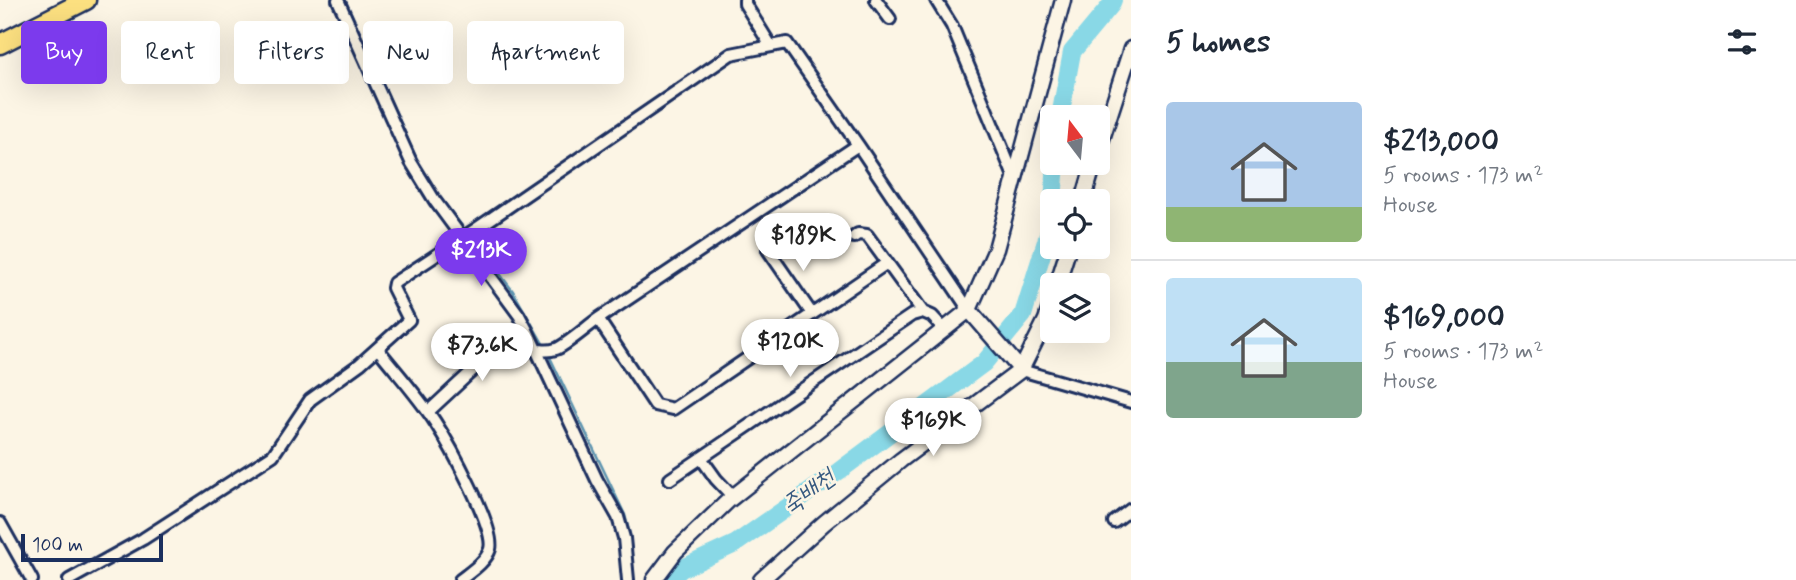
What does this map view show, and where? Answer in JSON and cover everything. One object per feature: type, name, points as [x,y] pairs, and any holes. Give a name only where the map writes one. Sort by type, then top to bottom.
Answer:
[{"type":"main road","points":[[0,44],[86,0]]},
{"type":"street","points":[[338,0],[411,162],[435,201],[466,236],[519,315],[597,480],[618,517],[624,538],[628,580]]},
{"type":"street","points":[[746,0],[745,4],[771,46]]},
{"type":"street","points":[[876,0],[890,19]]},
{"type":"street","points":[[936,0],[952,26],[1015,179]]},
{"type":"street","points":[[654,580],[675,552],[733,497],[968,310],[996,249],[1063,0]]},
{"type":"street","points":[[69,580],[143,539],[273,455],[310,400],[340,380],[409,320],[393,288],[394,283],[731,54],[787,43],[968,310],[1021,370],[1131,402]]},
{"type":"street","points":[[1110,114],[1131,49]]},
{"type":"street","points":[[428,412],[500,344],[558,349],[597,319],[858,145]]},
{"type":"street","points":[[854,237],[858,234],[867,235],[923,312],[932,316],[944,330]]},
{"type":"street","points":[[768,250],[812,314]]},
{"type":"street","points":[[597,319],[655,405],[673,409],[887,263]]},
{"type":"street","points":[[670,479],[912,315],[923,312]]},
{"type":"street","points":[[761,580],[843,507],[1021,370],[1040,332]]},
{"type":"street","points":[[378,349],[428,412],[451,449],[490,531],[491,548],[486,558],[460,580]]},
{"type":"street","points":[[701,458],[733,497]]},
{"type":"street","points":[[1114,522],[1131,509]]},
{"type":"street","points":[[0,523],[32,580]]},
{"type":"waterway","points":[[345,0],[420,166]]},
{"type":"waterway","name":"죽배천","points":[[1062,105],[1072,52],[1113,0]]},
{"type":"waterway","name":"죽배천","points":[[1054,189],[1055,175]]},
{"type":"waterway","points":[[434,190],[466,231]]},
{"type":"waterway","points":[[471,236],[513,291],[545,347]]},
{"type":"waterway","name":"죽배천","points":[[670,580],[681,569],[735,544],[839,471],[984,363],[1023,315],[1040,259]]},
{"type":"waterway","points":[[548,353],[625,515],[630,535],[634,580]]}]
